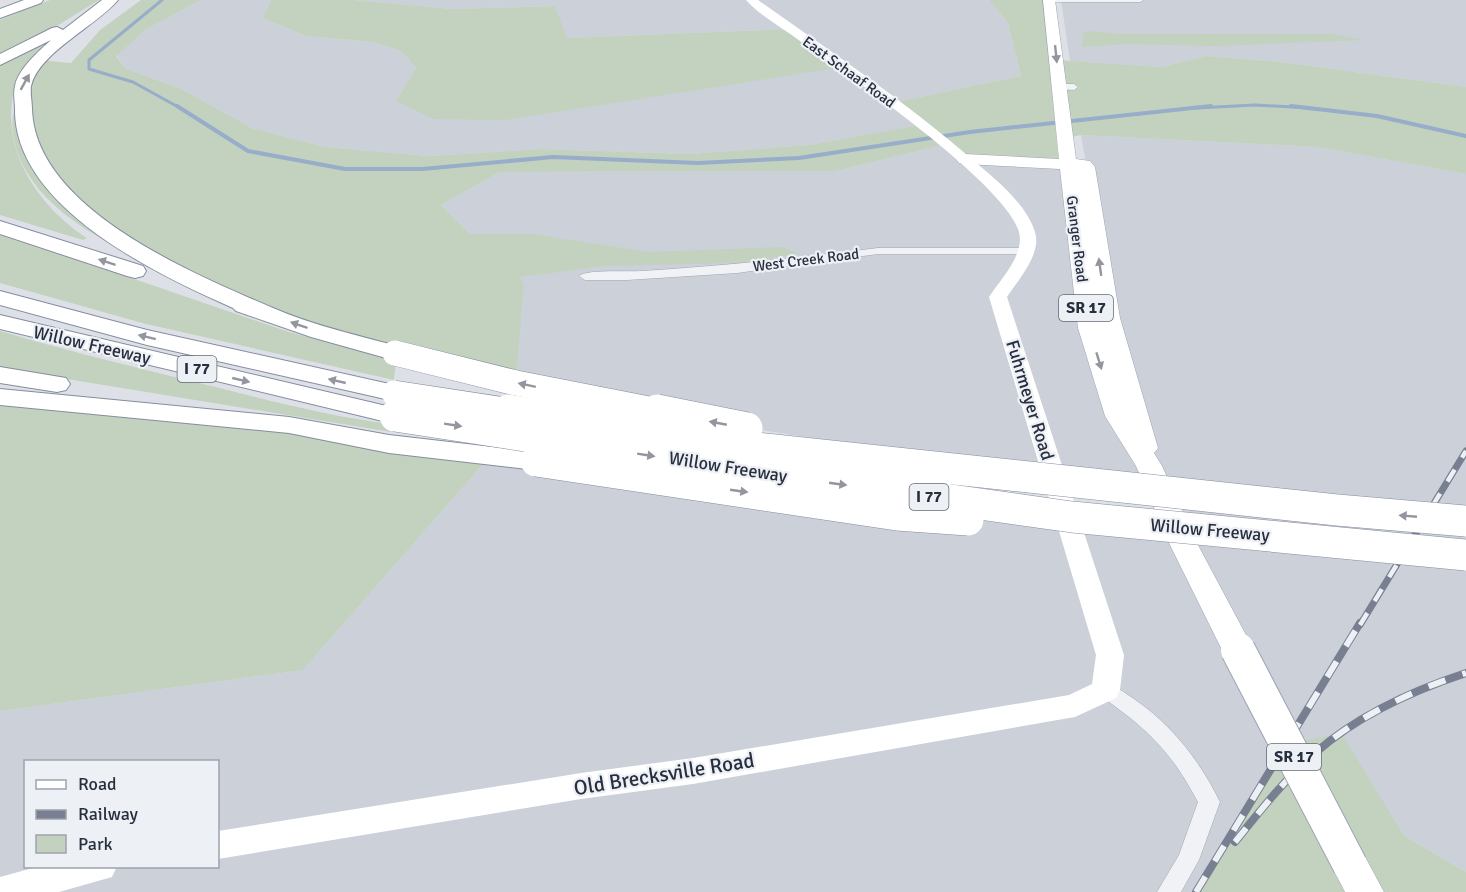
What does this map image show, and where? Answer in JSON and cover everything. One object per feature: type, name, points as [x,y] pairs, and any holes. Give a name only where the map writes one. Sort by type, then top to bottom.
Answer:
[{"type":"highway","points":[[0,14],[36,0]]},
{"type":"highway","points":[[0,60],[41,40],[110,0]]},
{"type":"highway","points":[[110,0],[52,46],[22,85],[12,120],[16,148],[23,165],[47,198],[84,227],[137,257],[263,312]]},
{"type":"highway","points":[[0,226],[320,332],[516,383],[754,429],[877,449],[1337,510]]},
{"type":"highway","name":"Willow Freeway","points":[[0,298],[56,315],[206,352],[393,418]]},
{"type":"highway","name":"Willow Freeway","points":[[0,322],[393,418],[748,447],[1337,510],[1466,521]]},
{"type":"highway","points":[[0,375],[289,425]]},
{"type":"highway","points":[[0,397],[289,425],[393,418],[536,461],[897,515],[1466,555]]},
{"type":"main road","name":"Granger Road","points":[[1049,0],[1067,87]]},
{"type":"main road","name":"Granger Road","points":[[1061,0],[1069,106],[1076,133],[1076,164],[1089,328],[1117,416],[1149,466],[1185,547],[1358,878]]},
{"type":"main road","points":[[965,159],[1076,164]]},
{"type":"main road","name":"Granger Road","points":[[1076,164],[1113,331],[1136,409],[1149,466]]},
{"type":"main road","points":[[1089,328],[1113,331]]},
{"type":"street","name":"East Schaaf Road","points":[[751,0],[965,159]]},
{"type":"street","points":[[1049,0],[1140,0]]},
{"type":"street","points":[[965,159],[1014,209],[1027,232],[1027,251]]},
{"type":"street","name":"West Creek Road","points":[[585,276],[627,276],[737,268],[878,251],[1027,251]]},
{"type":"street","name":"Fuhrmeyer Road","points":[[1027,251],[998,297],[1110,655],[1106,690]]},
{"type":"street","points":[[1106,690],[1151,722],[1171,742],[1193,771],[1209,802],[1188,860],[1168,892]]},
{"type":"street","name":"Old Brecksville Road","points":[[219,845],[569,788],[693,771],[1075,706],[1106,690]]},
{"type":"street","points":[[1,892],[96,868]]},
{"type":"shaded area","points":[[201,0],[271,0],[263,18],[306,36],[374,42],[401,51],[416,68],[396,101],[790,29],[566,38],[555,6],[454,9],[353,0],[989,0],[1008,23],[1021,76],[891,103],[921,125],[809,145],[689,154],[541,149],[429,156],[325,147],[252,128],[180,88],[126,69],[116,55],[145,30]]},
{"type":"shaded area","points":[[1061,0],[1466,0],[1466,87],[1281,62],[1206,56],[1162,67],[1070,61]]},
{"type":"shaded area","points":[[1081,135],[1318,147],[1466,174],[1466,872],[1404,836],[1295,730],[1196,892],[0,892],[0,711],[303,670],[490,456],[897,515],[1174,534],[1158,486],[877,449],[743,427],[516,383],[524,287],[441,205],[500,172],[836,171],[946,144],[1086,164]]},
{"type":"green space","points":[[50,0],[99,0],[52,29],[0,56],[0,20]]},
{"type":"green space","points":[[141,0],[201,0],[145,30],[116,56],[126,69],[180,88],[252,128],[325,147],[429,156],[541,149],[689,154],[809,145],[920,125],[891,103],[1021,76],[1008,23],[989,0],[1049,0],[1057,60],[1162,67],[1206,56],[1281,62],[1466,87],[1466,174],[1318,147],[1081,135],[1066,138],[1067,164],[965,159],[946,144],[836,171],[500,172],[441,205],[470,234],[532,234],[648,252],[782,247],[798,254],[735,263],[604,266],[520,277],[524,287],[516,383],[346,340],[298,324],[131,254],[68,216],[42,193],[23,165],[13,134],[12,123],[16,104],[24,86],[40,60],[71,63],[100,30]]},
{"type":"green space","points":[[271,0],[353,0],[454,9],[555,6],[567,38],[790,29],[843,67],[505,120],[433,119],[396,101],[416,68],[401,51],[374,42],[306,36],[263,18]]},
{"type":"green space","points":[[1093,31],[1118,34],[1332,34],[1364,40],[1216,46],[1127,44],[1082,47],[1083,33]]},
{"type":"green space","points":[[54,39],[14,90],[11,113],[13,134],[18,155],[39,194],[53,210],[87,238],[83,240],[0,215],[0,65]]},
{"type":"green space","points":[[0,233],[289,332],[396,361],[394,380],[146,324],[0,283]]},
{"type":"green space","points":[[0,331],[97,358],[268,400],[391,424],[391,432],[0,368]]},
{"type":"green space","points":[[0,397],[490,456],[303,670],[0,711]]},
{"type":"green space","points":[[1342,734],[1404,836],[1466,872],[1466,892],[1193,892],[1287,743]]},
{"type":"waterway","points":[[162,0],[89,60],[89,69],[133,82],[180,108]]},
{"type":"waterway","points":[[1197,108],[1255,105],[1305,108]]},
{"type":"waterway","points":[[177,106],[248,151],[345,169],[422,169],[553,157],[698,163],[799,158],[970,132],[1211,106]]},
{"type":"waterway","points":[[1291,106],[1305,108]]},
{"type":"waterway","points":[[1305,108],[1312,108]]},
{"type":"waterway","points":[[1305,108],[1377,116],[1466,136]]},
{"type":"railway","points":[[1360,625],[1466,451]]},
{"type":"railway","points":[[1196,892],[1360,623]]},
{"type":"railway","points":[[1235,842],[1283,784],[1331,740],[1349,727],[1406,696],[1466,673]]}]
